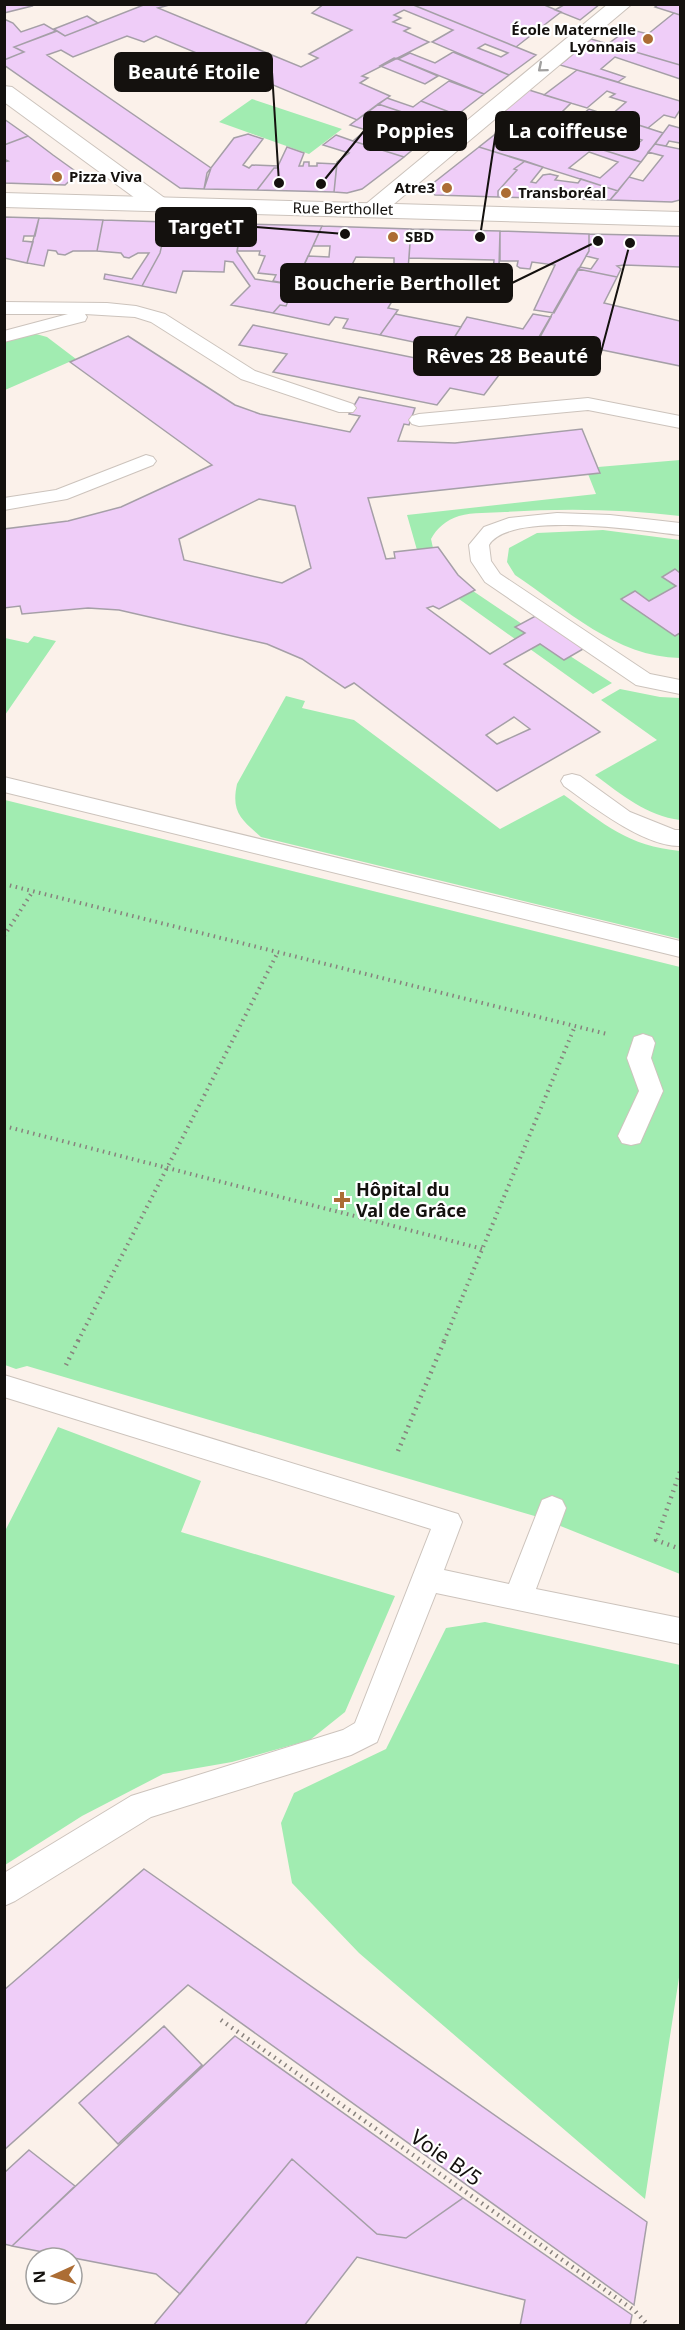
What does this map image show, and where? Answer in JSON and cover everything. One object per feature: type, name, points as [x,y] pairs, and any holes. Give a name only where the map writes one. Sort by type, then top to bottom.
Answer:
[{"type":"street","points":[[374,209],[622,4]]},
{"type":"street","points":[[4,92],[158,204]]},
{"type":"street","name":"Rue Berthollet","points":[[4,200],[681,219]]},
{"type":"lane","points":[[4,308],[107,309],[136,312],[158,318],[248,375],[346,408]]},
{"type":"lane","points":[[4,337],[107,309]]},
{"type":"lane","points":[[419,420],[588,404],[681,422]]},
{"type":"lane","points":[[4,504],[60,495],[146,460]]},
{"type":"lane","points":[[681,529],[608,521],[512,523],[488,532],[479,546],[481,561],[492,578],[644,680],[681,687]]},
{"type":"lane","points":[[572,780],[622,817],[672,838],[681,838]]},
{"type":"lane","points":[[4,784],[681,949]]},
{"type":"lane","points":[[631,1136],[651,1091],[639,1058],[643,1043]]},
{"type":"lane","points":[[4,1386],[448,1521],[366,1732],[351,1741],[142,1806],[4,1891]]},
{"type":"lane","points":[[519,1597],[552,1508]]},
{"type":"lane","points":[[426,1579],[681,1631]]},
{"type":"path","points":[[4,884],[643,1043]]},
{"type":"path","points":[[4,936],[33,891]]},
{"type":"path","points":[[48,1400],[278,952]]},
{"type":"path","points":[[398,1451],[575,1026]]},
{"type":"path","points":[[4,1126],[483,1249]]},
{"type":"path","points":[[681,1472],[656,1540],[681,1549]]},
{"type":"path","name":"Voie B/5","points":[[221,2020],[635,2311],[650,2325]]},
{"type":"green space","points":[[252,99],[342,129],[309,154],[219,122]]},
{"type":"green space","points":[[36,334],[47,337],[76,359],[5,390],[5,340]]},
{"type":"green space","points":[[680,460],[680,516],[592,510],[470,514],[459,516],[442,525],[431,539],[433,548],[417,550],[407,515],[596,494],[588,474],[600,473],[598,467]]},
{"type":"green space","points":[[603,530],[680,540],[680,658],[657,656],[634,649],[593,629],[515,575],[507,562],[509,548],[537,533]]},
{"type":"green space","points":[[473,591],[522,624],[516,628],[525,633],[515,639],[459,599]]},
{"type":"green space","points":[[34,636],[56,641],[5,715],[5,638],[28,643]]},
{"type":"green space","points":[[540,644],[564,660],[570,656],[612,683],[593,694],[530,649]]},
{"type":"green space","points":[[620,689],[660,697],[680,698],[680,820],[646,809],[595,775],[657,740],[601,700]]},
{"type":"green space","points":[[286,696],[305,701],[302,708],[354,720],[500,829],[564,795],[631,839],[680,851],[680,939],[261,837],[239,814],[235,794],[237,784]]},
{"type":"green space","points":[[5,800],[680,967],[680,1574],[538,1517],[27,1366],[16,1369],[5,1365]]},
{"type":"green space","points":[[58,1427],[201,1481],[181,1532],[395,1596],[345,1712],[310,1740],[232,1762],[163,1774],[82,1816],[5,1865],[4,1533]]},
{"type":"green space","points":[[485,1622],[680,1665],[680,1971],[645,2199],[359,1953],[292,1883],[281,1823],[294,1793],[386,1749],[446,1628]]},
{"type":"building","points":[[4,4],[30,4],[32,6],[4,13]]},
{"type":"building","points":[[146,4],[173,4],[158,8],[301,67],[318,58],[309,54],[352,30],[312,13],[324,4],[411,4],[536,55],[509,75],[432,42],[453,30],[404,10],[394,15],[401,18],[393,22],[410,28],[404,31],[429,42],[362,76],[368,78],[360,83],[390,96],[357,120],[156,36],[144,42],[127,36],[73,57],[61,50],[47,55],[211,168],[204,189],[180,188],[4,65],[4,60],[24,52],[14,47],[57,31],[65,36]],"holes":[[[485,44],[508,53],[501,57],[478,48]]]},
{"type":"building","points":[[411,4],[542,4],[561,12],[516,47]]},
{"type":"building","points":[[558,4],[600,4],[580,20],[555,10],[562,6]]},
{"type":"building","points":[[659,4],[680,4],[680,15],[655,7]]},
{"type":"building","name":"École Maternelle Lyonnais","points":[[674,13],[680,15],[680,65],[608,44],[628,29],[648,34]]},
{"type":"building","points":[[87,16],[98,23],[65,36],[54,29]]},
{"type":"building","points":[[4,19],[13,23],[21,32],[44,24],[56,31],[14,47],[24,52],[4,60]]},
{"type":"building","points":[[591,39],[680,65],[680,79],[615,57],[601,69],[625,77],[618,82],[560,65]]},
{"type":"building","points":[[453,52],[509,75],[484,94],[398,59],[410,53],[435,63]]},
{"type":"building","points":[[394,58],[438,76],[425,84],[380,66]]},
{"type":"building","points":[[577,70],[680,101],[680,110],[675,118],[664,115],[648,128],[610,116],[626,102],[610,97],[615,94],[607,91],[587,108],[544,95]]},
{"type":"building","points":[[449,81],[484,94],[457,115],[421,101]]},
{"type":"building","points":[[529,90],[571,103],[560,114],[567,116],[559,123],[551,121],[545,126],[558,130],[566,126],[633,148],[642,140],[578,118],[589,109],[663,133],[641,162],[497,116]]},
{"type":"building","points":[[387,98],[413,107],[421,101],[457,115],[444,126],[378,104]]},
{"type":"building","points":[[378,104],[444,126],[417,146],[350,125]],"holes":[[[393,115],[401,117],[389,127],[385,125],[384,121]]]},
{"type":"building","points":[[4,119],[28,136],[4,145]]},
{"type":"building","points":[[512,121],[641,162],[618,191],[479,147]],"holes":[[[589,152],[618,162],[600,178],[569,168]]]},
{"type":"building","points":[[669,125],[680,128],[680,143],[669,141],[666,146],[655,144]]},
{"type":"building","points":[[366,130],[417,146],[404,157],[353,141]]},
{"type":"building","points":[[248,134],[263,139],[243,165],[249,168],[252,165],[278,166],[277,168],[274,168],[257,190],[204,189],[207,173],[234,138]]},
{"type":"building","points":[[336,135],[404,157],[362,189],[347,193],[334,192],[337,162],[349,153],[323,145]]},
{"type":"building","points":[[28,136],[78,173],[65,185],[4,183],[4,162],[8,161],[4,159],[4,145]]},
{"type":"building","points":[[655,144],[680,149],[680,200],[672,202],[610,200],[629,177],[643,181],[663,156],[648,152]]},
{"type":"building","points":[[287,147],[304,153],[299,166],[303,166],[304,162],[309,162],[309,166],[317,166],[317,163],[337,164],[334,192],[257,190],[274,168],[277,168]]},
{"type":"building","points":[[479,147],[525,161],[514,169],[517,170],[498,191],[498,197],[435,195],[427,188]]},
{"type":"building","points":[[525,161],[543,167],[531,182],[536,183],[543,175],[550,174],[558,176],[555,180],[578,183],[581,179],[618,191],[610,200],[498,197],[498,191],[517,170],[514,169]]},
{"type":"building","points":[[4,217],[39,218],[35,236],[24,236],[23,241],[33,242],[27,263],[4,258]]},
{"type":"building","points":[[39,218],[103,220],[97,251],[73,251],[65,255],[48,250],[44,266],[27,263]]},
{"type":"building","points":[[103,220],[167,222],[160,253],[142,286],[104,279],[105,274],[132,279],[149,253],[138,253],[129,258],[124,257],[121,253],[97,251]]},
{"type":"building","points":[[167,222],[242,224],[237,252],[255,279],[295,285],[286,306],[280,305],[273,313],[231,305],[250,286],[233,262],[225,261],[224,272],[183,271],[176,293],[142,286],[160,253]]},
{"type":"building","points":[[242,224],[322,226],[295,285],[273,281],[276,275],[258,273],[265,256],[259,255],[260,251],[237,251]]},
{"type":"building","points":[[322,226],[411,229],[408,270],[394,270],[394,258],[356,257],[344,280],[337,283],[298,278],[308,256],[329,257],[330,246],[313,246]]},
{"type":"building","points":[[411,229],[500,231],[499,266],[494,274],[494,260],[409,258]]},
{"type":"building","points":[[500,231],[589,234],[589,251],[554,313],[534,310],[555,265],[532,262],[530,269],[517,266],[518,261],[500,261]]},
{"type":"building","points":[[589,234],[680,236],[680,267],[617,266],[621,269],[617,277],[578,269],[580,267],[591,269],[598,259],[586,256],[589,251]]},
{"type":"building","points":[[578,269],[617,277],[604,303],[680,321],[680,366],[539,337]]},
{"type":"building","points":[[293,289],[346,300],[351,293],[390,301],[388,308],[398,310],[380,335],[343,328],[348,319],[335,317],[329,325],[273,313],[280,305],[286,306]]},
{"type":"building","points":[[395,314],[461,327],[447,349],[380,335]]},
{"type":"building","points":[[533,314],[551,317],[533,350],[536,350],[529,366],[447,349],[467,317],[523,329]]},
{"type":"building","points":[[253,325],[499,375],[484,395],[450,388],[437,405],[273,372],[287,354],[239,345]]},
{"type":"building","points":[[128,336],[235,405],[260,414],[350,432],[360,416],[349,414],[359,397],[415,408],[409,425],[404,424],[398,441],[455,443],[582,429],[600,473],[368,498],[386,559],[395,558],[394,552],[438,547],[458,575],[475,590],[439,609],[433,606],[427,608],[490,654],[525,633],[515,627],[541,613],[590,645],[564,660],[540,644],[504,664],[600,732],[497,791],[354,683],[345,688],[302,659],[267,644],[119,610],[88,608],[22,614],[20,606],[4,608],[4,529],[68,521],[121,507],[212,465],[70,362]],"holes":[[[259,499],[295,506],[311,568],[282,583],[184,560],[179,539]],[[514,717],[530,729],[497,744],[486,735]]]},
{"type":"building","points":[[675,569],[680,573],[680,633],[675,636],[621,599],[635,591],[649,601],[676,586],[662,577]]},
{"type":"building","points":[[144,1869],[647,2222],[634,2305],[188,1985],[4,2150],[4,1990]]},
{"type":"building","points":[[164,2026],[202,2065],[118,2144],[79,2103]]},
{"type":"building","points":[[235,2036],[463,2198],[406,2238],[377,2234],[292,2159],[180,2294],[156,2274],[84,2260],[84,2246],[24,2246],[24,2248],[12,2246]]},
{"type":"building","points":[[29,2150],[75,2186],[12,2246],[4,2244],[4,2173]]},
{"type":"building","points":[[292,2159],[377,2234],[406,2238],[463,2198],[632,2315],[630,2326],[520,2326],[525,2300],[357,2257],[304,2326],[153,2326]]},
{"type":"place","name":"École Maternelle Lyonnais","points":[[648,39]]},
{"type":"place","name":"Pizza Viva","points":[[57,177]]},
{"type":"place","name":"Beauté Etoile","points":[[279,183]]},
{"type":"place","name":"Poppies","points":[[321,184]]},
{"type":"place","name":"Atre3","points":[[447,188]]},
{"type":"place","name":"Transboréal","points":[[506,193]]},
{"type":"place","name":"TargetT","points":[[345,234]]},
{"type":"place","name":"SBD","points":[[393,237]]},
{"type":"place","name":"La coiffeuse","points":[[480,237]]},
{"type":"place","name":"Boucherie Berthollet","points":[[598,241]]},
{"type":"place","name":"Rêves 28 Beauté","points":[[630,243]]},
{"type":"place","name":"Hôpital du Val de Grâce","points":[[342,1200]]}]
